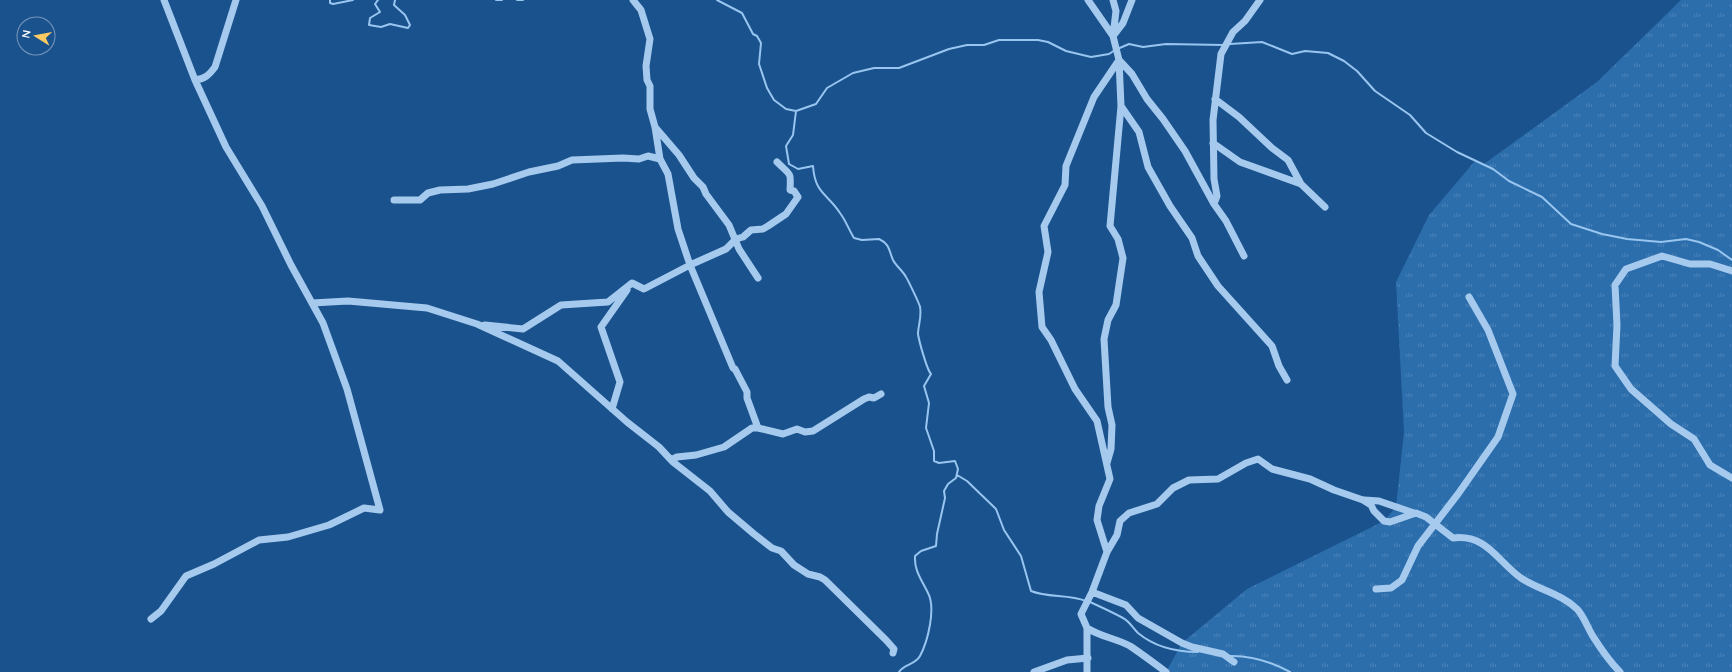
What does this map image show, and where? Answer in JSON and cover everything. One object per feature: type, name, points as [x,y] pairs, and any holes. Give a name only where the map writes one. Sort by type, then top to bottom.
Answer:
[{"type":"street","points":[[151,619],[161,611],[186,576],[230,557],[259,540],[288,537],[329,525],[364,508],[380,510],[347,389],[323,323],[262,206],[226,147],[195,80],[164,0]]},
{"type":"street","points":[[195,80],[204,79],[215,67],[236,0]]},
{"type":"street","points":[[633,0],[641,10],[650,39],[646,66],[647,80],[650,86],[650,109],[655,127],[660,159],[668,174],[678,229],[690,265],[733,368],[736,369],[747,392],[747,398],[758,428]]},
{"type":"street","points":[[1088,0],[1113,36],[1119,60],[1121,106],[1110,226],[1118,239],[1123,258],[1116,305],[1108,320],[1104,339],[1108,407],[1112,425],[1111,449],[1106,464]]},
{"type":"street","points":[[1113,0],[1116,12],[1113,36]]},
{"type":"street","points":[[1113,36],[1123,24],[1132,0]]},
{"type":"street","points":[[1214,204],[1217,196],[1214,179],[1213,143],[1215,99],[1219,80],[1221,54],[1233,32],[1245,21],[1260,0]]},
{"type":"street","points":[[1119,60],[1132,74],[1147,99],[1164,119],[1185,151],[1214,204],[1226,221],[1244,256]]},
{"type":"street","points":[[1107,552],[1097,520],[1099,506],[1110,479],[1097,421],[1075,389],[1051,340],[1042,327],[1039,292],[1048,252],[1044,226],[1065,185],[1066,166],[1094,97],[1119,60]]},
{"type":"street","points":[[1215,99],[1239,117],[1272,148],[1288,160],[1301,184],[1325,207]]},
{"type":"street","points":[[1121,106],[1139,132],[1148,167],[1170,206],[1192,238],[1198,256],[1218,286],[1272,346],[1279,366],[1287,380]]},
{"type":"street","points":[[655,127],[679,155],[729,225],[739,249],[758,278]]},
{"type":"street","points":[[1213,143],[1240,162],[1301,184]]},
{"type":"street","points":[[394,200],[420,200],[428,193],[440,190],[468,189],[493,184],[529,172],[558,166],[572,160],[623,158],[639,159],[648,156],[660,159]]},
{"type":"street","points":[[632,283],[644,289],[690,265],[726,249],[736,239],[744,236],[754,228],[764,229],[786,214],[798,196],[794,191],[790,190],[792,181],[790,174],[778,162]]},
{"type":"street","points":[[1732,271],[1710,264],[1690,264],[1662,256],[1626,269],[1615,285],[1617,325],[1616,366],[1631,389],[1671,424],[1694,439],[1710,465],[1732,478]]},
{"type":"street","points":[[476,324],[523,329],[561,304],[608,302],[632,283]]},
{"type":"street","points":[[612,409],[620,382],[601,327],[632,283]]},
{"type":"street","points":[[1376,589],[1391,588],[1402,580],[1418,546],[1498,437],[1513,394],[1488,330],[1469,297]]},
{"type":"street","points":[[312,303],[348,301],[426,308],[476,324],[558,361],[612,409],[659,447],[671,460],[710,491],[728,512],[754,534],[772,548],[781,551],[794,565],[808,574],[826,580],[886,640],[894,649],[893,653]]},
{"type":"street","points":[[671,460],[677,457],[696,455],[724,447],[752,428],[758,428],[779,434],[786,434],[797,429],[810,432],[837,415],[843,413],[860,401],[869,397],[874,398],[881,394]]},
{"type":"street","points":[[1087,672],[1087,628],[1082,614],[1107,552],[1116,535],[1120,522],[1129,513],[1157,504],[1173,488],[1189,480],[1218,479],[1246,463],[1258,459],[1272,468],[1310,479],[1334,490],[1363,500],[1371,505],[1374,511],[1384,521],[1390,522],[1416,513]]},
{"type":"street","points":[[1363,500],[1379,501],[1416,513],[1426,517],[1453,538],[1463,537],[1480,542],[1499,556],[1521,578],[1545,591],[1554,593],[1577,609],[1594,638],[1620,672]]},
{"type":"street","points":[[1092,592],[1126,605],[1138,618],[1192,648],[1224,654],[1234,662]]},
{"type":"street","points":[[1087,628],[1099,636],[1110,638],[1129,646],[1166,672]]},
{"type":"street","points":[[1034,672],[1068,660],[1088,658]]},
{"type":"green space","points":[[1681,0],[1732,0],[1732,672],[1166,672],[1182,643],[1247,589],[1384,521],[1396,507],[1404,432],[1396,282],[1429,215],[1475,161],[1484,164],[1597,82]]},
{"type":"waterway","points":[[330,0],[330,3],[333,4],[353,0]]},
{"type":"waterway","points":[[378,0],[375,4],[380,12],[370,18],[369,25],[381,27],[390,24],[408,28],[410,25],[405,15],[394,5],[395,0]]},
{"type":"waterway","points":[[496,0],[502,0]]},
{"type":"waterway","points":[[517,0],[523,0]]},
{"type":"waterway","points":[[717,0],[742,13],[753,34],[757,36],[761,43],[759,64],[767,88],[774,100],[786,109],[796,111],[816,104],[827,88],[853,73],[874,68],[899,68],[949,49],[967,45],[984,45],[999,40],[1038,40],[1048,42],[1066,51],[1091,57],[1109,54],[1129,44],[1143,47],[1166,44],[1223,45]]},
{"type":"waterway","points":[[1230,44],[1262,42],[1292,54],[1305,51],[1328,53],[1344,61],[1357,71],[1375,91],[1410,115],[1426,133],[1457,152],[1493,169],[1509,181],[1542,197],[1571,224],[1602,234],[1627,239],[1661,242],[1686,239],[1699,242],[1718,250],[1732,260]]},
{"type":"waterway","points":[[796,111],[793,135],[786,146],[789,164],[798,169],[813,166],[814,175],[819,188],[840,213],[854,238],[862,240],[879,239],[883,241],[889,248],[893,260],[905,275],[916,297],[920,311],[918,334],[925,361],[931,374],[924,386],[929,403],[926,428],[934,451],[934,461],[939,463],[955,461],[958,469],[956,478],[948,484],[944,491],[945,498],[937,534],[936,546],[921,551],[915,556],[917,571],[930,599],[931,616],[926,642],[918,659],[901,669],[899,672]]},
{"type":"waterway","points":[[957,475],[967,481],[996,509],[1004,530],[1021,556],[1031,591],[1044,595],[1072,597],[1086,601]]},
{"type":"waterway","points":[[1090,602],[1125,619],[1138,633],[1159,646],[1174,650],[1198,652]]},
{"type":"waterway","points":[[1228,656],[1260,660],[1290,672]]}]
